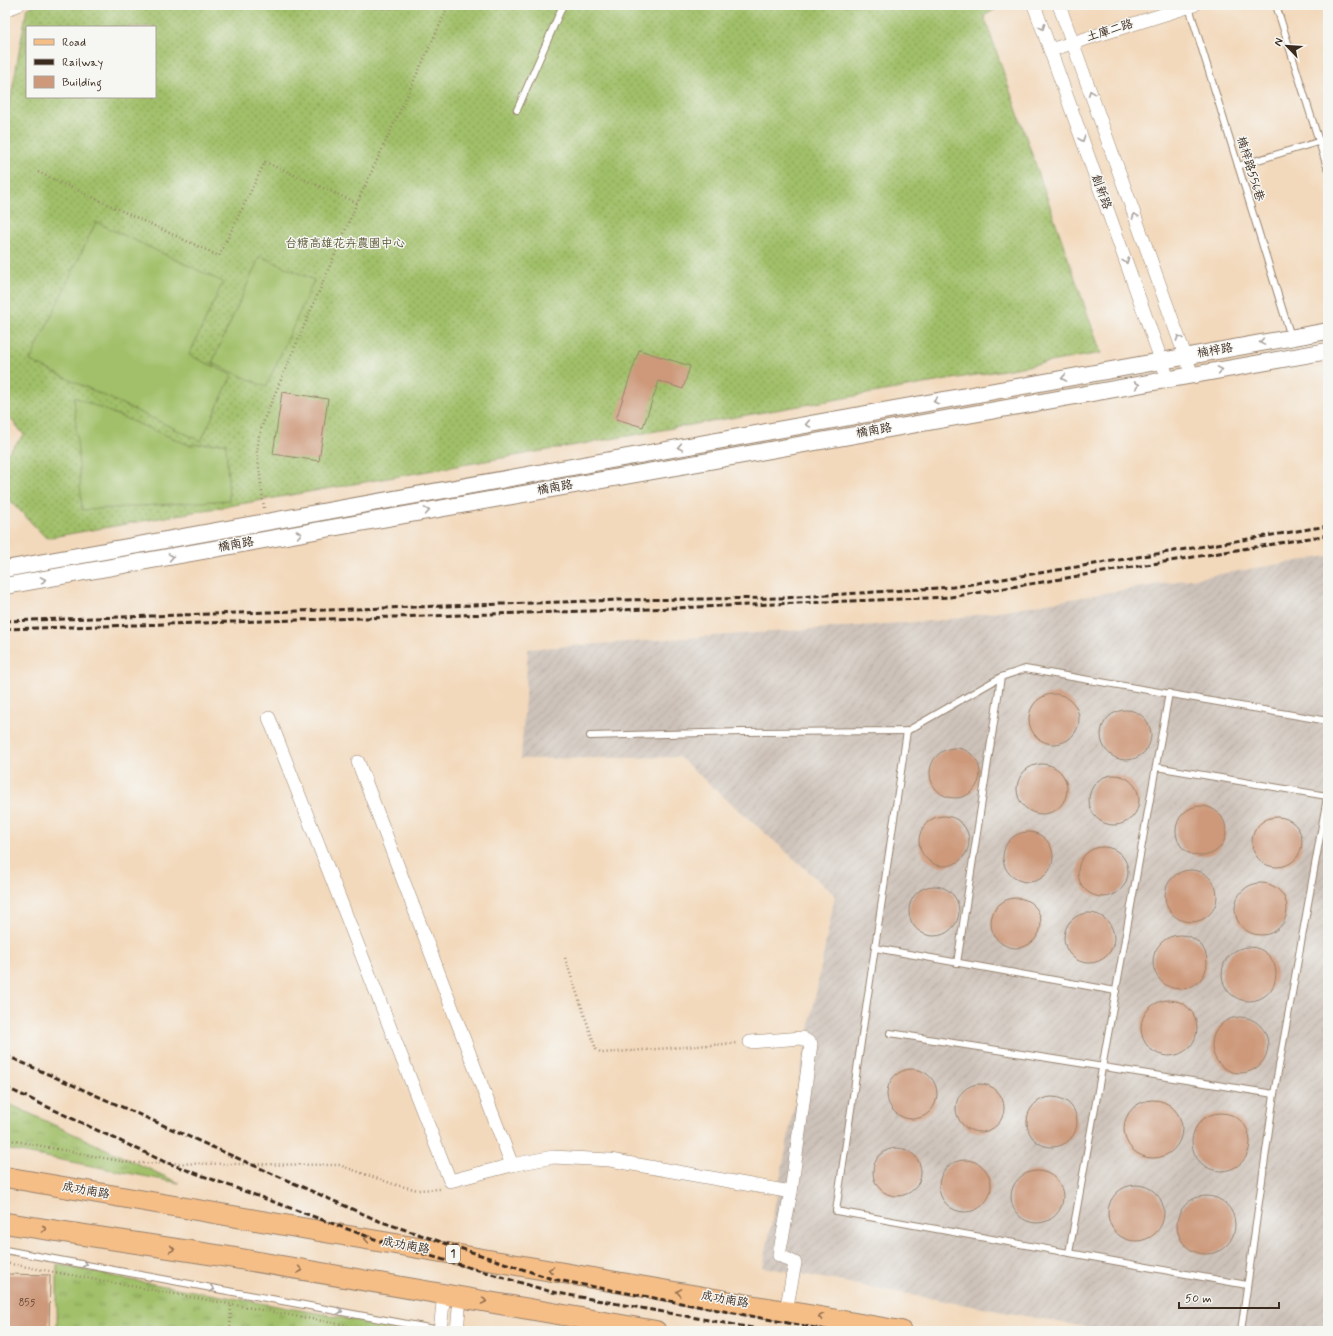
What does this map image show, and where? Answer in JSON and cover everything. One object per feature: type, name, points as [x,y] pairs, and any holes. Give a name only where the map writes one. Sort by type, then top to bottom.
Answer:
[{"type":"main road","name":"成功南路","points":[[5,1177],[901,1331]]},
{"type":"main road","points":[[5,1223],[228,1257],[656,1331]]},
{"type":"street","points":[[5,10],[18,5]]},
{"type":"street","name":"創新路","points":[[1034,5],[1168,379]]},
{"type":"street","name":"創新路","points":[[1059,5],[1192,375]]},
{"type":"street","name":"土庫二路","points":[[1050,50],[1169,9],[1191,6]]},
{"type":"street","name":"楠梓路","points":[[1102,371],[1328,330]]},
{"type":"street","name":"楠梓路","points":[[1105,390],[1328,351]]},
{"type":"street","name":"橋南路","points":[[5,570],[1102,371]]},
{"type":"street","name":"橋南路","points":[[5,586],[1105,390]]},
{"type":"street","points":[[269,718],[450,1181],[512,1165],[553,1157],[610,1160],[791,1192]]},
{"type":"street","points":[[358,762],[512,1165]]},
{"type":"street","points":[[750,1042],[802,1038],[811,1044],[791,1192],[779,1255],[795,1263],[786,1311]]},
{"type":"street","points":[[442,1331],[452,1296]]},
{"type":"street","points":[[452,1296],[457,1331]]},
{"type":"lane","points":[[517,110],[563,5]]},
{"type":"lane","points":[[1276,5],[1328,170]]},
{"type":"lane","name":"楠梓路556巷","points":[[1191,6],[1238,166],[1291,337]]},
{"type":"lane","points":[[1238,166],[1328,139]]},
{"type":"lane","points":[[590,736],[742,732],[907,731],[1001,676],[1025,669],[1328,721]]},
{"type":"lane","points":[[957,963],[1001,676]]},
{"type":"lane","points":[[1069,1253],[1170,693]]},
{"type":"lane","points":[[907,731],[836,1211],[1247,1285]]},
{"type":"lane","points":[[1156,767],[1328,794],[1274,1094],[1241,1331]]},
{"type":"lane","points":[[875,948],[1116,991]]},
{"type":"lane","points":[[890,1033],[1274,1094]]},
{"type":"lane","points":[[5,1250],[442,1331]]},
{"type":"path","points":[[265,522],[257,452],[259,436],[265,417],[357,203],[448,5]]},
{"type":"path","points":[[38,172],[219,256],[265,162],[357,203]]},
{"type":"path","points":[[564,958],[596,1049],[602,1053],[750,1042]]},
{"type":"path","points":[[5,1139],[130,1163],[339,1165],[393,1184],[418,1190],[447,1189],[450,1181]]},
{"type":"path","points":[[5,1263],[377,1331]]},
{"type":"path","points":[[230,1331],[231,1304]]},
{"type":"shaded area","points":[[1328,556],[1328,1331],[1106,1331],[763,1267],[835,895],[679,757],[521,759],[528,649],[945,620]]},
{"type":"green space","name":"台糖高雄花卉農園中心","points":[[37,5],[1003,5],[984,16],[1101,353],[46,538],[5,495],[5,456],[24,435],[5,412],[5,130],[27,8]]},
{"type":"green space","points":[[96,222],[223,282],[189,355],[232,375],[201,441],[30,361]]},
{"type":"green space","points":[[260,256],[314,280],[266,387],[212,363]]},
{"type":"green space","points":[[74,397],[189,445],[226,443],[229,500],[82,510]]},
{"type":"green space","points":[[5,1102],[179,1183],[5,1149]]},
{"type":"green space","points":[[57,1264],[131,1280],[418,1331],[57,1331]]},
{"type":"building","points":[[639,350],[690,366],[683,389],[659,381],[643,427],[616,419]]},
{"type":"building","points":[[282,392],[328,399],[319,461],[273,454]]},
{"type":"building","points":[[1054,694],[1064,696],[1072,701],[1077,709],[1079,719],[1077,729],[1072,737],[1064,742],[1054,744],[1044,742],[1036,737],[1031,729],[1029,719],[1031,709],[1036,701],[1044,696]]},
{"type":"building","points":[[1121,710],[1131,710],[1144,717],[1151,730],[1151,740],[1144,753],[1131,760],[1121,760],[1112,756],[1105,749],[1101,740],[1101,730],[1105,721],[1112,714]]},
{"type":"building","points":[[950,748],[960,748],[973,755],[980,768],[980,778],[973,791],[960,798],[950,798],[941,794],[934,787],[930,778],[930,768],[934,759],[941,752]]},
{"type":"building","points":[[1042,764],[1056,768],[1063,775],[1067,789],[1063,803],[1056,810],[1042,814],[1028,810],[1021,803],[1017,789],[1021,775],[1028,768]]},
{"type":"building","points":[[1114,775],[1124,777],[1132,782],[1137,790],[1139,800],[1137,810],[1132,818],[1124,823],[1114,825],[1104,823],[1096,818],[1091,810],[1089,800],[1091,790],[1096,782],[1104,777]]},
{"type":"building","points":[[1201,806],[1210,808],[1221,817],[1226,831],[1224,840],[1215,851],[1201,856],[1192,854],[1181,845],[1176,831],[1178,822],[1187,811]]},
{"type":"building","points":[[944,816],[954,818],[962,823],[967,831],[969,841],[967,851],[962,859],[954,864],[944,866],[934,864],[926,859],[921,851],[919,841],[921,831],[926,823],[934,818]]},
{"type":"building","points":[[1277,817],[1286,819],[1295,824],[1300,833],[1302,842],[1300,851],[1295,860],[1286,865],[1277,867],[1268,865],[1259,860],[1254,851],[1252,842],[1254,833],[1259,824],[1268,819]]},
{"type":"building","points":[[1028,832],[1037,834],[1048,843],[1053,857],[1051,866],[1042,877],[1028,882],[1019,880],[1008,871],[1003,857],[1005,848],[1014,837]]},
{"type":"building","points":[[1103,847],[1112,849],[1123,858],[1128,872],[1126,881],[1117,892],[1103,897],[1094,895],[1083,886],[1078,872],[1080,863],[1089,852]]},
{"type":"building","points":[[1191,870],[1201,872],[1209,878],[1215,886],[1217,896],[1215,906],[1209,914],[1201,920],[1191,922],[1181,920],[1173,914],[1167,906],[1165,896],[1167,886],[1173,878],[1181,872]]},
{"type":"building","points":[[1261,883],[1271,885],[1279,891],[1285,899],[1287,909],[1285,919],[1279,927],[1271,933],[1261,935],[1251,933],[1243,927],[1237,919],[1235,909],[1237,899],[1243,891],[1251,885]]},
{"type":"building","points":[[934,886],[943,888],[954,897],[959,911],[957,920],[948,931],[934,936],[925,934],[914,925],[909,911],[911,902],[920,891]]},
{"type":"building","points":[[1011,898],[1021,898],[1034,905],[1041,918],[1041,928],[1034,941],[1021,948],[1011,948],[1002,944],[995,937],[991,928],[991,918],[995,909],[1002,902]]},
{"type":"building","points":[[1089,913],[1103,917],[1110,924],[1114,938],[1110,952],[1103,959],[1089,963],[1075,959],[1068,952],[1064,938],[1068,924],[1075,917]]},
{"type":"building","points":[[1180,935],[1190,937],[1199,943],[1205,952],[1207,962],[1205,972],[1199,981],[1190,987],[1180,989],[1170,987],[1161,981],[1155,972],[1153,962],[1155,952],[1161,943],[1170,937]]},
{"type":"building","points":[[1244,947],[1254,947],[1264,951],[1272,959],[1276,969],[1276,979],[1272,989],[1264,997],[1254,1001],[1244,1001],[1234,997],[1226,989],[1222,979],[1222,969],[1226,959],[1234,951]]},
{"type":"building","points":[[1169,1000],[1180,1002],[1189,1008],[1195,1017],[1197,1028],[1195,1039],[1189,1048],[1180,1054],[1169,1056],[1158,1054],[1149,1048],[1143,1039],[1141,1028],[1143,1017],[1149,1008],[1158,1002]]},
{"type":"building","points":[[1234,1017],[1246,1017],[1256,1021],[1264,1029],[1268,1039],[1268,1051],[1264,1061],[1256,1069],[1246,1073],[1234,1073],[1224,1069],[1216,1061],[1212,1051],[1212,1039],[1216,1029],[1224,1021]]},
{"type":"building","points":[[912,1069],[921,1071],[932,1080],[937,1094],[935,1103],[926,1114],[912,1119],[903,1117],[892,1108],[887,1094],[889,1085],[898,1074]]},
{"type":"building","points":[[975,1084],[985,1084],[994,1088],[1000,1094],[1003,1099],[1003,1117],[994,1128],[985,1132],[975,1132],[966,1128],[960,1122],[956,1113],[956,1103],[960,1094],[966,1088]]},
{"type":"building","points":[[1052,1097],[1066,1101],[1073,1108],[1077,1122],[1073,1136],[1066,1143],[1052,1147],[1038,1143],[1031,1136],[1027,1122],[1031,1108],[1038,1101]]},
{"type":"building","points":[[1153,1100],[1169,1105],[1177,1113],[1182,1129],[1177,1145],[1169,1153],[1153,1158],[1137,1153],[1129,1145],[1124,1129],[1129,1113],[1137,1105]]},
{"type":"building","points":[[1215,1113],[1227,1113],[1242,1121],[1250,1136],[1250,1148],[1242,1163],[1227,1171],[1215,1171],[1200,1163],[1192,1148],[1192,1136],[1200,1121]]},
{"type":"building","points":[[892,1148],[902,1148],[911,1152],[917,1158],[920,1163],[920,1181],[911,1192],[902,1196],[892,1196],[883,1192],[877,1186],[873,1177],[873,1167],[877,1158],[883,1152]]},
{"type":"building","points":[[965,1160],[975,1162],[983,1168],[989,1176],[991,1186],[989,1196],[983,1204],[975,1210],[965,1212],[955,1210],[947,1204],[941,1196],[939,1186],[941,1176],[947,1168],[955,1162]]},
{"type":"building","points":[[1037,1171],[1047,1173],[1055,1179],[1061,1187],[1063,1197],[1061,1207],[1055,1215],[1047,1221],[1037,1223],[1027,1221],[1019,1215],[1013,1207],[1011,1197],[1013,1187],[1019,1179],[1027,1173]]},
{"type":"building","points":[[1130,1185],[1142,1185],[1152,1189],[1160,1197],[1164,1207],[1164,1219],[1160,1229],[1152,1237],[1142,1241],[1130,1241],[1120,1237],[1112,1229],[1108,1219],[1108,1207],[1112,1197],[1120,1189]]},
{"type":"building","points":[[1200,1196],[1212,1196],[1222,1200],[1231,1209],[1235,1219],[1235,1231],[1227,1246],[1212,1254],[1200,1254],[1190,1250],[1181,1241],[1177,1231],[1177,1219],[1181,1209],[1190,1200]]},
{"type":"building","points":[[5,1274],[50,1275],[49,1331],[5,1331]]},
{"type":"railway","points":[[5,621],[620,600],[782,598],[953,587],[1328,526]]},
{"type":"railway","points":[[5,629],[622,610],[951,597],[1328,535]]},
{"type":"railway","points":[[5,1055],[379,1221],[552,1279],[831,1331]]},
{"type":"railway","points":[[5,1087],[165,1162],[380,1241],[552,1292],[769,1331]]}]
